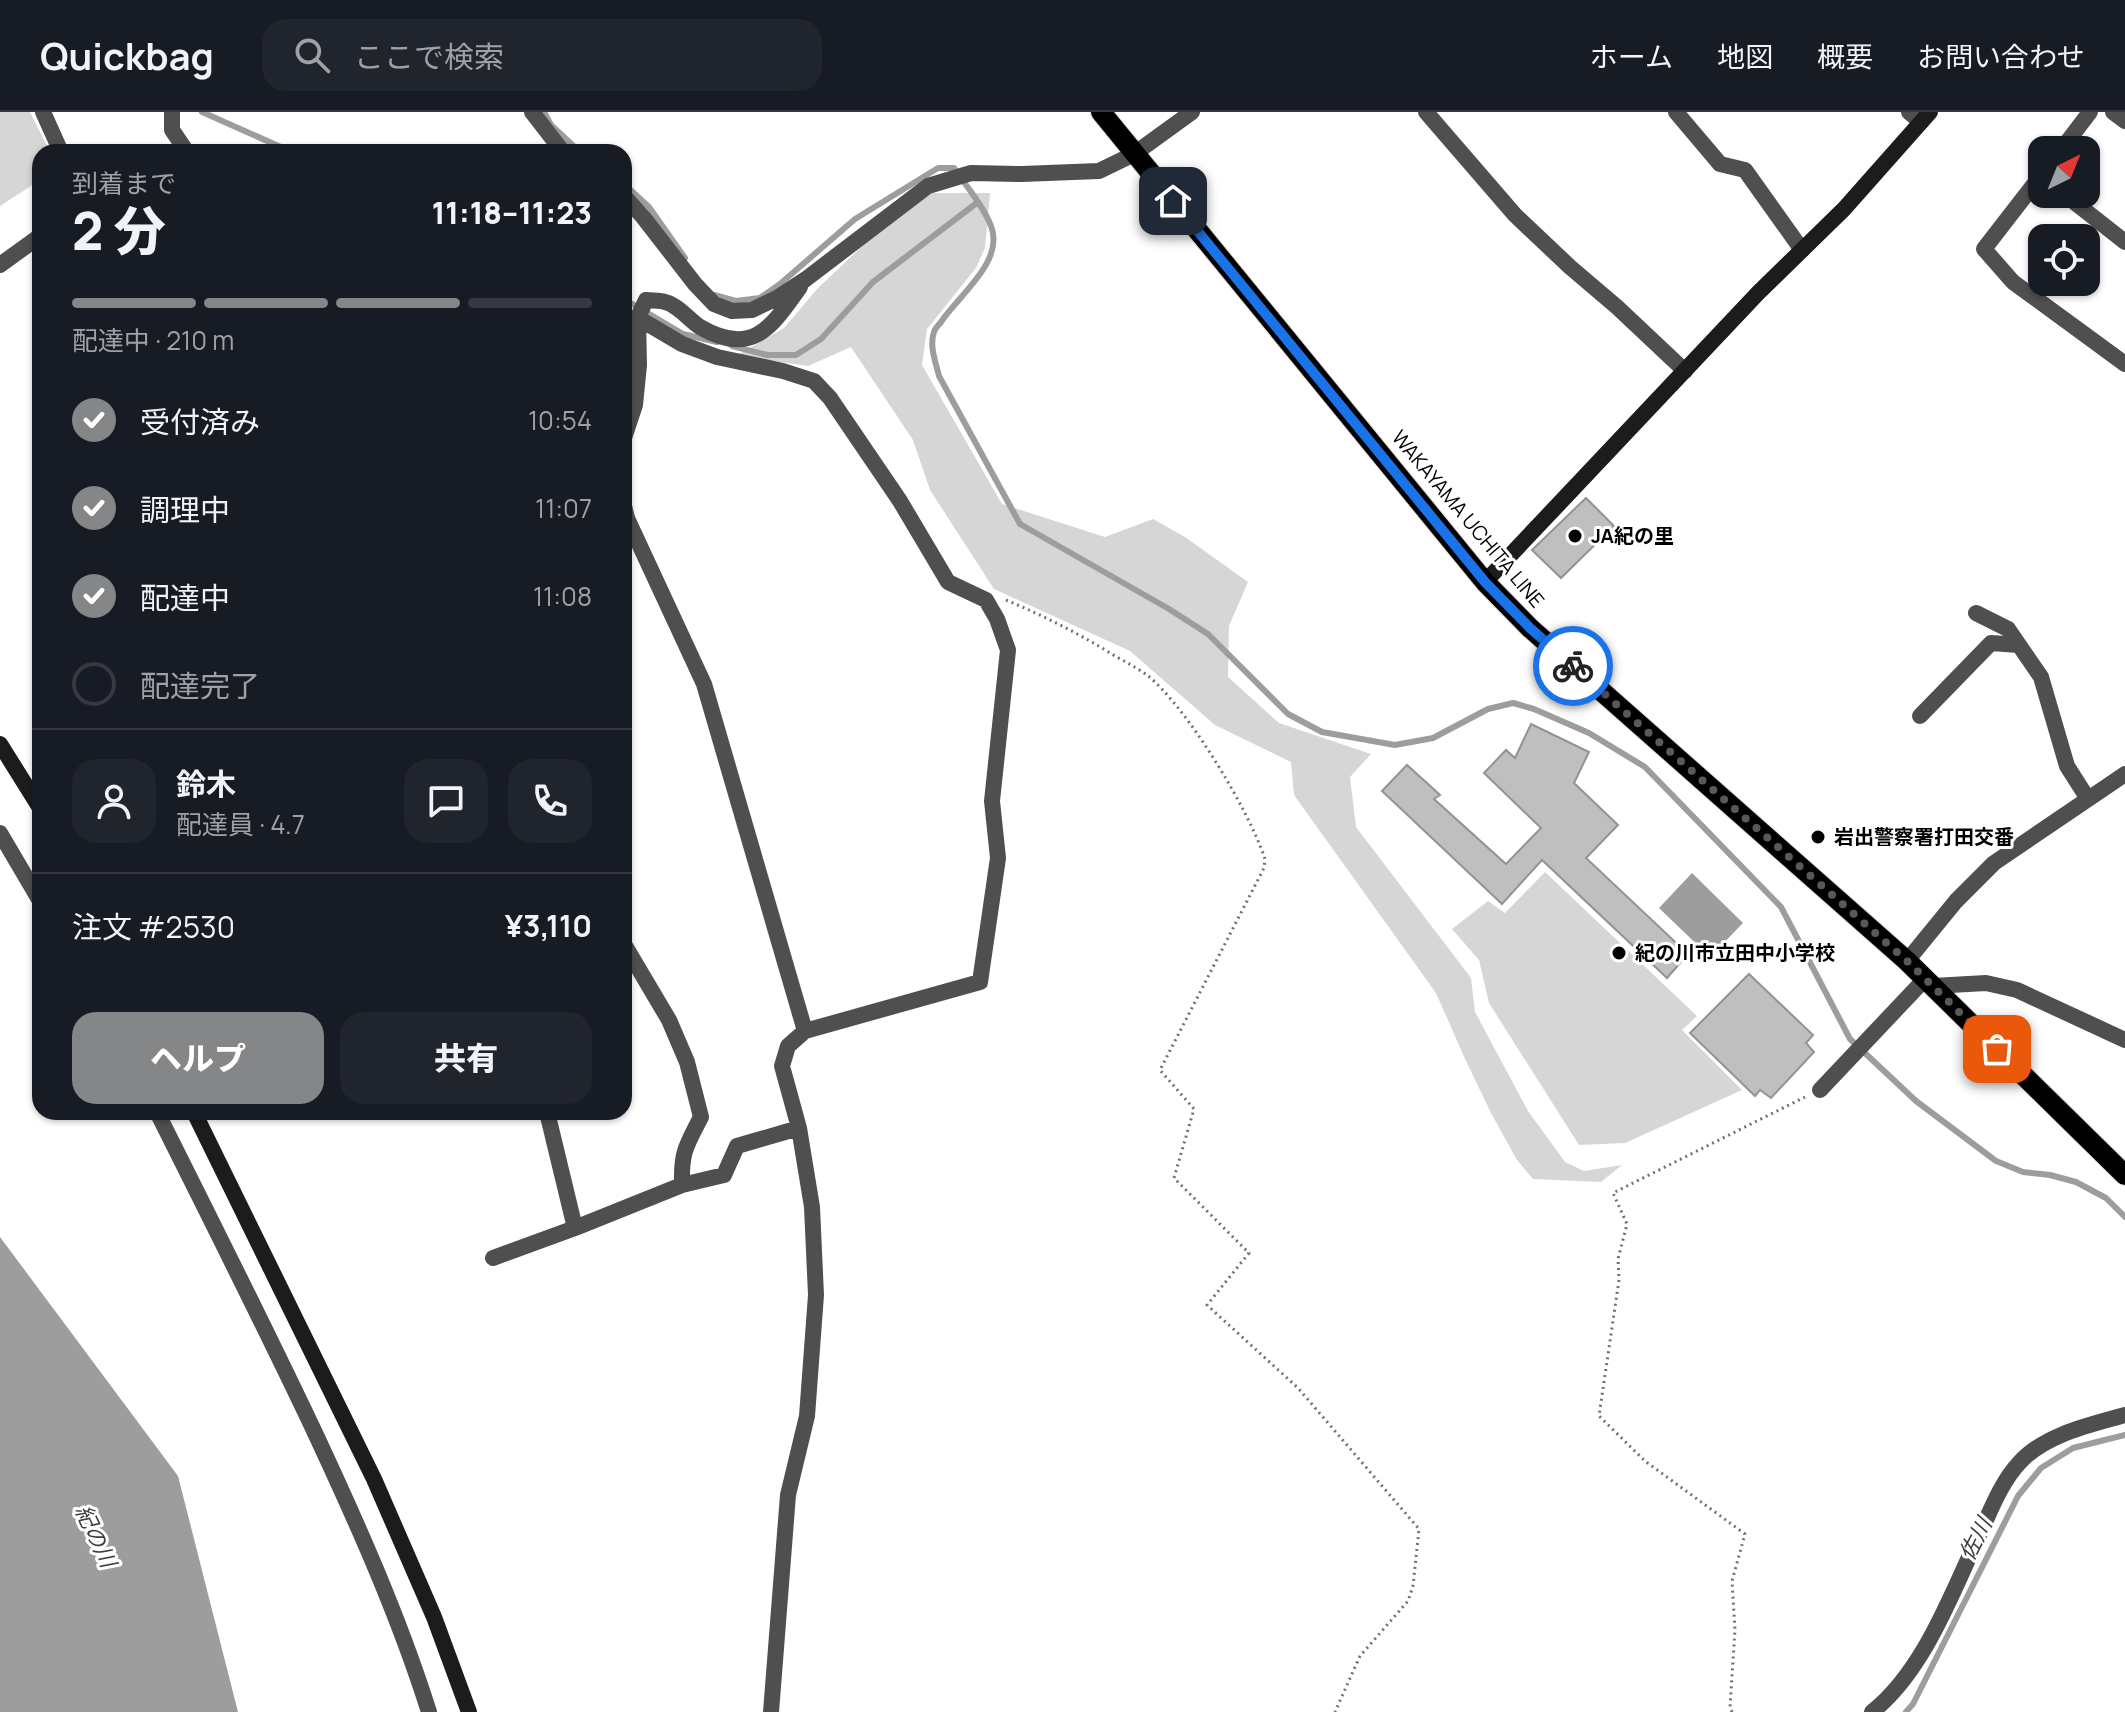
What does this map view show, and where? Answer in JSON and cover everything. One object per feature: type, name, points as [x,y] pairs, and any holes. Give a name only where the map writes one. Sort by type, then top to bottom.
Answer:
[{"type":"main road","name":"WAKAYAMA UCHITA LINE","points":[[1101,112],[1485,582],[1530,628],[1907,961],[2125,1175]]},
{"type":"street","points":[[43,112],[57,144]]},
{"type":"street","points":[[172,112],[172,130],[182,144]]},
{"type":"street","points":[[532,112],[557,144]]},
{"type":"street","points":[[632,205],[714,304],[732,311],[752,310],[806,279],[928,186],[971,173],[1099,171],[1134,154],[1192,112]]},
{"type":"street","points":[[1426,112],[1515,215],[1685,371]]},
{"type":"street","points":[[1676,112],[1720,164],[1745,170],[1802,250]]},
{"type":"street","points":[[2072,136],[2090,112]]},
{"type":"street","points":[[2113,112],[2125,121]]},
{"type":"street","points":[[1485,582],[1758,293],[1844,209],[1920,115]]},
{"type":"street","points":[[2028,194],[1984,249],[2013,282],[2125,364]]},
{"type":"street","points":[[2082,208],[2125,242]]},
{"type":"street","points":[[0,265],[32,242]]},
{"type":"street","points":[[632,414],[639,365],[638,318],[646,300],[666,302],[702,328],[733,340],[750,339],[773,325],[806,279]]},
{"type":"street","points":[[638,318],[682,344],[717,357],[814,381],[830,398],[900,501],[948,582],[986,600],[997,619],[1008,650],[992,801],[998,858],[980,982],[805,1031],[788,1046],[782,1066],[799,1128],[812,1207],[816,1295],[807,1416],[788,1495],[771,1712]]},
{"type":"street","points":[[632,529],[704,684],[805,1031]]},
{"type":"street","points":[[1976,613],[2008,629],[2041,677],[2067,766],[2088,799]]},
{"type":"street","points":[[1920,716],[1991,643],[2019,645]]},
{"type":"street","points":[[0,744],[32,795]]},
{"type":"street","points":[[1907,961],[1956,901],[1994,863],[2125,774]]},
{"type":"street","points":[[0,833],[32,887]]},
{"type":"street","points":[[632,958],[669,1020],[687,1062],[701,1117],[684,1150],[682,1185]]},
{"type":"street","points":[[1820,1090],[1929,982],[1986,983],[2017,990],[2125,1040]]},
{"type":"street","points":[[161,1120],[289,1377],[361,1533],[429,1712]]},
{"type":"street","points":[[198,1120],[374,1479],[434,1617],[469,1712]]},
{"type":"street","points":[[549,1120],[575,1228]]},
{"type":"street","points":[[493,1258],[682,1185],[724,1175],[737,1146],[799,1128]]},
{"type":"street","points":[[1872,1712],[1883,1704],[1913,1666],[1940,1618],[2001,1488],[2021,1461],[2046,1442],[2076,1429],[2125,1415]]},
{"type":"path","points":[[986,600],[997,597],[1045,616],[1147,676],[1182,711],[1243,810],[1265,859],[1264,868],[1160,1070],[1194,1109],[1174,1178],[1249,1253],[1207,1305],[1298,1388],[1419,1529],[1413,1586],[1408,1601],[1360,1656],[1335,1712]]},
{"type":"path","points":[[1732,1712],[1735,1630],[1732,1581],[1745,1534],[1645,1461],[1599,1416],[1619,1280],[1618,1259],[1627,1224],[1613,1193],[1820,1090]]},
{"type":"shaded area","points":[[0,112],[30,112],[46,144],[32,144],[32,185],[0,206]]},
{"type":"shaded area","points":[[932,193],[990,193],[985,248],[976,268],[927,329],[922,365],[1002,504],[1105,537],[1153,519],[1185,537],[1248,582],[1229,626],[1228,677],[1279,723],[1371,754],[1350,777],[1356,827],[1471,978],[1475,1012],[1528,1111],[1565,1162],[1584,1171],[1622,1165],[1601,1182],[1533,1179],[1517,1160],[1491,1113],[1436,993],[1294,795],[1291,762],[1215,725],[1130,651],[994,589],[930,490],[913,440],[851,347],[808,366],[736,356],[784,328],[818,288],[872,237]]},
{"type":"shaded area","points":[[1545,872],[1697,1016],[1682,1030],[1742,1090],[1625,1143],[1579,1145],[1489,1003],[1479,960],[1452,929],[1488,901],[1505,913]]},
{"type":"water","points":[[1692,873],[1743,923],[1710,957],[1659,908]]},
{"type":"water","name":"紀の川","points":[[0,1237],[178,1476],[238,1712],[0,1712]]},
{"type":"building","points":[[1586,498],[1614,526],[1561,578],[1532,550]]},
{"type":"building","points":[[1531,724],[1589,752],[1574,783],[1618,825],[1586,858],[1688,954],[1667,978],[1542,860],[1502,904],[1382,791],[1407,765],[1440,795],[1434,799],[1506,864],[1541,828],[1484,773],[1506,750],[1515,758]]},
{"type":"building","points":[[1749,974],[1813,1035],[1806,1043],[1814,1052],[1771,1098],[1760,1090],[1755,1096],[1690,1033]]},
{"type":"waterway","points":[[202,112],[274,144]]},
{"type":"waterway","points":[[544,112],[551,125],[571,144]]},
{"type":"waterway","points":[[714,295],[736,301],[760,298],[855,219],[938,168],[954,168],[984,211],[994,239],[986,265],[935,331],[932,343],[934,354],[939,376],[1020,524],[1208,634],[1288,714],[1322,732],[1395,745],[1433,738],[1488,709],[1513,703],[1589,733],[1645,767],[1781,907],[1850,1039],[1916,1101],[1996,1161],[2023,1172],[2076,1182],[2106,1198],[2125,1217]]},
{"type":"waterway","points":[[632,191],[649,207],[685,258]]},
{"type":"waterway","points":[[732,346],[767,355],[796,355],[821,339],[873,282],[978,202]]},
{"type":"waterway","points":[[632,304],[683,334],[717,342]]},
{"type":"waterway","name":"佐川","points":[[1906,1712],[1913,1704],[2018,1496],[2041,1468],[2073,1448],[2125,1435]]},
{"type":"way so far","points":[[1573,666],[1907,961],[1997,1049]]},
{"type":"place","name":"JA紀の里","points":[[1575,536]]},
{"type":"place","name":"岩出警察署打田交番","points":[[1818,837]]},
{"type":"place","name":"紀の川市立田中小学校","points":[[1619,953]]},
{"type":"route","points":[[1173,201],[1485,582],[1573,666]]}]
